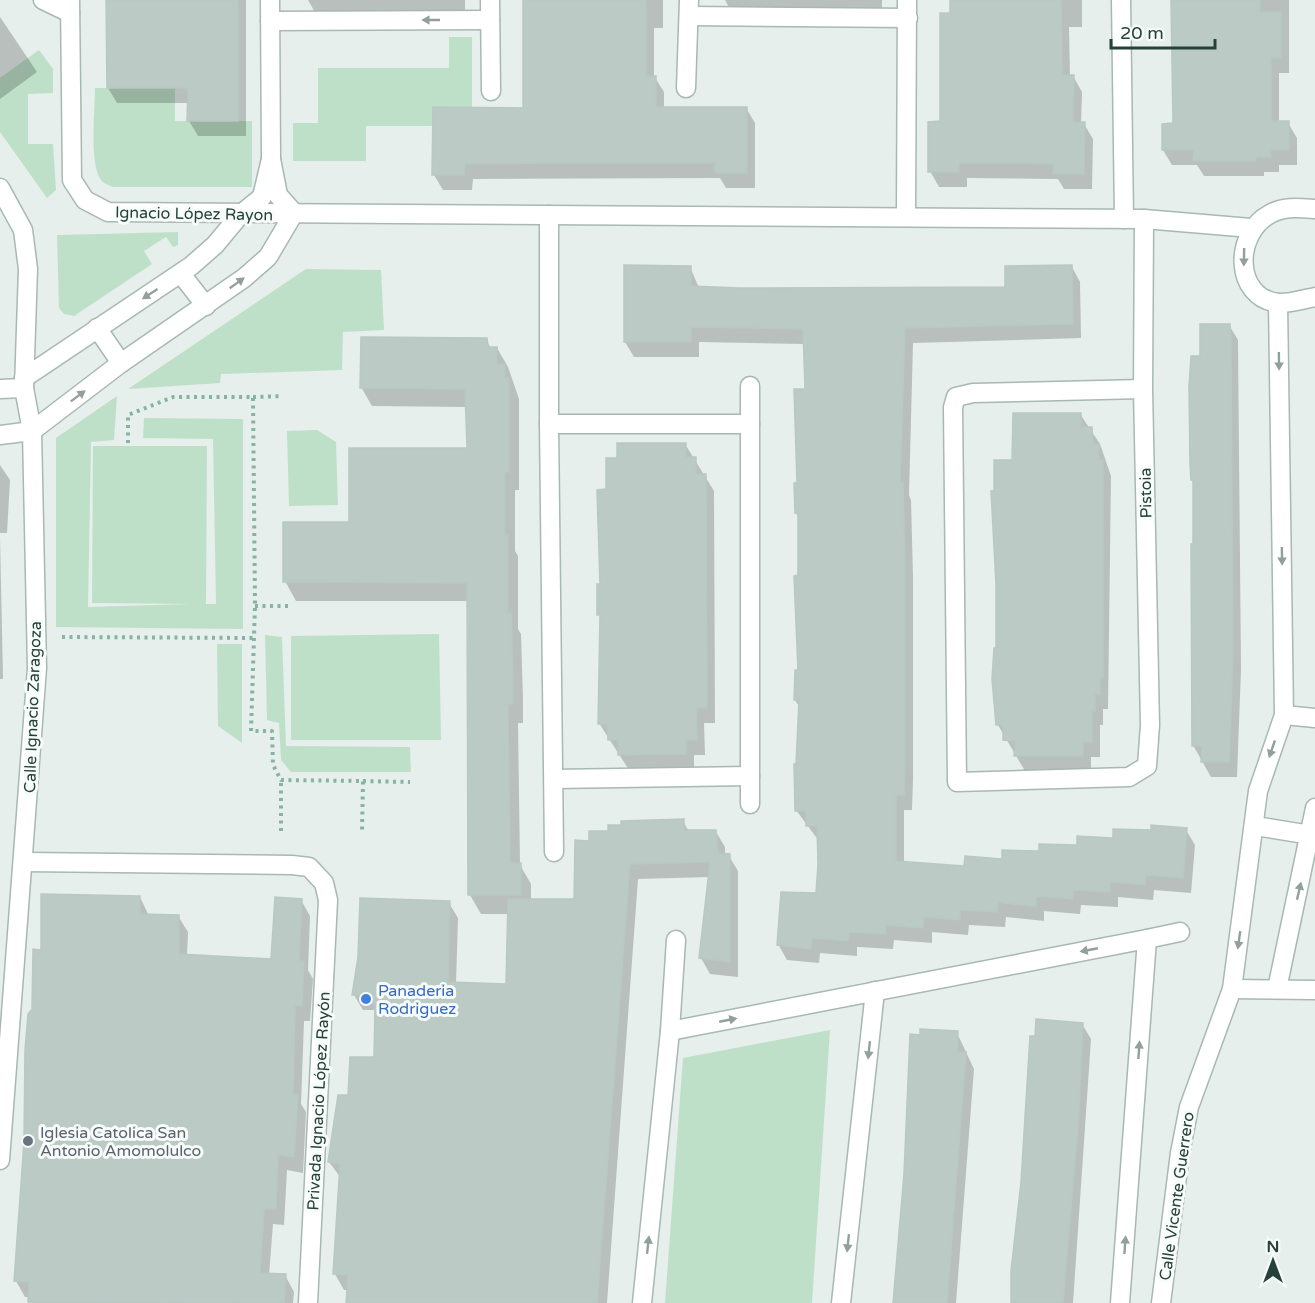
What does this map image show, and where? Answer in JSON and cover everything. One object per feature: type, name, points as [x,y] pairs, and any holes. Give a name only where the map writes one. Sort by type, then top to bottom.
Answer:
[{"type":"street","points":[[43,0],[70,6]]},
{"type":"street","points":[[0,435],[32,431],[121,363],[206,306],[268,257],[294,213],[278,195],[271,159],[270,0]]},
{"type":"street","points":[[490,0],[491,91]]},
{"type":"street","points":[[906,217],[908,0]]},
{"type":"street","points":[[1121,0],[1124,219]]},
{"type":"street","name":"Ignacio López Rayon","points":[[70,6],[72,180],[85,200],[108,212],[1144,219],[1251,228]]},
{"type":"street","points":[[686,88],[689,8],[908,18]]},
{"type":"street","points":[[270,21],[490,20]]},
{"type":"street","points":[[0,389],[24,383],[97,328],[182,274],[215,244],[240,214],[262,197],[271,159]]},
{"type":"street","name":"Calle Ignacio Zaragoza","points":[[0,188],[23,230],[28,269],[24,383],[32,431],[37,668],[0,1160]]},
{"type":"street","points":[[1315,209],[1292,207],[1270,213],[1251,228],[1244,246],[1243,267],[1250,284],[1261,295],[1278,303],[1315,297]]},
{"type":"street","points":[[549,215],[554,852]]},
{"type":"street","name":"Pistoia","points":[[1143,389],[973,393],[956,397],[953,418],[957,782],[1129,777],[1148,766],[1150,725],[1143,389],[1144,219]]},
{"type":"street","points":[[182,274],[206,306]]},
{"type":"street","name":"Calle Vicente Guerrero","points":[[1161,1303],[1188,1107],[1232,989],[1258,791],[1284,715],[1278,303]]},
{"type":"street","points":[[97,328],[121,363]]},
{"type":"street","points":[[750,386],[750,804]]},
{"type":"street","points":[[549,424],[750,424]]},
{"type":"street","points":[[1284,715],[1315,718]]},
{"type":"street","points":[[554,778],[750,776]]},
{"type":"street","points":[[1277,989],[1315,808]]},
{"type":"street","points":[[1255,826],[1311,835]]},
{"type":"street","name":"Privada Ignacio López Rayón","points":[[24,862],[309,867],[324,883],[328,900],[308,1303]]},
{"type":"street","points":[[670,1031],[1180,932]]},
{"type":"street","points":[[1120,1303],[1147,939]]},
{"type":"street","points":[[642,1303],[670,1031],[676,940]]},
{"type":"street","points":[[1232,989],[1315,990]]},
{"type":"street","points":[[841,1303],[875,991]]},
{"type":"path","points":[[128,443],[128,415],[173,397],[283,396]]},
{"type":"path","points":[[253,397],[255,606],[251,731],[272,731],[273,765],[281,780],[281,831]]},
{"type":"path","points":[[255,606],[289,606]]},
{"type":"path","points":[[54,637],[253,638]]},
{"type":"path","points":[[281,780],[410,782]]},
{"type":"path","points":[[362,831],[363,782]]},
{"type":"green space","points":[[449,37],[472,37],[472,107],[434,107],[433,126],[366,126],[366,161],[293,161],[293,123],[318,123],[318,68],[449,68]]},
{"type":"green space","points":[[39,50],[53,69],[53,93],[28,94],[28,144],[53,144],[56,190],[47,198],[0,132],[0,78]]},
{"type":"green space","points":[[95,88],[175,88],[175,121],[252,121],[252,187],[113,187],[105,183],[97,172],[95,162]]},
{"type":"green space","points":[[178,232],[178,245],[173,247],[166,237],[144,251],[152,264],[74,316],[64,314],[59,308],[57,235]]},
{"type":"green space","points":[[306,269],[381,270],[384,330],[343,332],[342,370],[221,374],[220,383],[128,389]]},
{"type":"green space","points":[[117,396],[114,440],[91,442],[88,607],[190,604],[92,603],[93,446],[207,446],[206,604],[216,604],[213,439],[143,438],[144,418],[243,419],[243,629],[56,627],[56,438]]},
{"type":"green space","points":[[317,430],[336,442],[338,505],[289,506],[287,431]]},
{"type":"green space","points":[[439,634],[441,740],[291,740],[291,636]]},
{"type":"green space","points":[[265,635],[282,637],[286,746],[410,747],[411,772],[291,772],[281,760],[279,723],[267,720]]},
{"type":"green space","points":[[217,644],[242,644],[242,743],[218,726]]},
{"type":"green space","points":[[830,1030],[812,1303],[665,1303],[683,1058]]},
{"type":"building","points":[[106,0],[238,0],[238,121],[187,121],[188,88],[107,88]]},
{"type":"building","points":[[523,0],[646,0],[646,76],[656,76],[656,107],[747,107],[747,173],[715,173],[715,163],[558,163],[465,164],[464,175],[432,175],[433,107],[523,108]]},
{"type":"building","points":[[950,0],[1061,0],[1062,75],[1074,75],[1073,122],[1085,122],[1084,174],[1053,174],[1054,164],[1022,163],[959,163],[959,172],[928,172],[928,122],[940,121],[940,13],[950,13]]},
{"type":"building","points":[[1171,0],[1260,0],[1260,12],[1281,12],[1281,58],[1271,58],[1271,121],[1289,121],[1289,150],[1271,150],[1271,157],[1256,157],[1256,161],[1193,161],[1194,150],[1162,150],[1162,124],[1173,123]]},
{"type":"building","points":[[624,265],[691,266],[691,286],[739,288],[1005,287],[1005,266],[1072,265],[1073,324],[905,328],[900,483],[903,483],[905,561],[905,762],[904,795],[896,795],[896,861],[964,866],[965,856],[1002,859],[1002,850],[1039,851],[1039,844],[1077,845],[1077,836],[1113,838],[1113,829],[1151,830],[1151,825],[1187,828],[1183,878],[1146,875],[1145,885],[1110,882],[1110,892],[1073,890],[1072,899],[1036,896],[1036,907],[998,902],[997,912],[960,910],[960,920],[924,917],[923,928],[886,925],[885,934],[849,932],[848,941],[812,938],[811,949],[777,945],[781,892],[816,893],[818,864],[817,826],[806,826],[806,811],[795,811],[794,764],[796,764],[799,700],[794,700],[795,670],[798,670],[794,576],[798,575],[798,513],[795,513],[794,483],[797,483],[794,389],[805,389],[803,329],[691,327],[691,342],[624,342]]},
{"type":"building","points":[[1200,324],[1230,324],[1233,654],[1229,762],[1201,762],[1202,746],[1192,746],[1193,480],[1191,480],[1190,464],[1189,387],[1191,356],[1200,356]]},
{"type":"building","points":[[361,337],[487,338],[488,347],[497,347],[497,364],[505,364],[505,378],[509,378],[509,472],[505,472],[505,535],[508,535],[508,613],[511,613],[513,680],[513,704],[508,704],[510,863],[521,863],[521,895],[468,895],[467,583],[283,582],[283,522],[349,522],[349,448],[467,448],[465,389],[360,388]]},
{"type":"building","points":[[1013,413],[1081,413],[1081,427],[1092,427],[1093,444],[1099,444],[1099,460],[1103,460],[1103,678],[1100,678],[1100,694],[1095,694],[1095,711],[1092,710],[1092,742],[1083,742],[1083,756],[1014,756],[1015,741],[1003,740],[1003,725],[996,725],[992,679],[994,648],[996,648],[996,584],[991,491],[994,491],[994,460],[1012,460]]},
{"type":"building","points":[[617,443],[686,443],[686,457],[696,457],[696,474],[706,474],[707,708],[696,708],[697,740],[686,740],[686,754],[618,755],[618,740],[608,740],[607,724],[598,724],[600,615],[597,615],[597,584],[600,584],[597,490],[606,489],[606,458],[617,458]]},
{"type":"building","points":[[684,819],[684,830],[716,830],[718,853],[730,854],[730,962],[699,958],[710,862],[630,864],[597,1303],[346,1303],[348,1275],[333,1274],[340,1164],[328,1162],[338,1095],[348,1095],[350,1057],[374,1057],[375,1004],[370,1003],[370,995],[352,995],[358,957],[360,898],[450,901],[448,982],[506,984],[508,899],[574,899],[575,840],[589,841],[589,831],[608,831],[608,825],[621,825],[621,821]]},
{"type":"building","points":[[41,894],[140,896],[140,914],[179,915],[179,954],[271,959],[275,897],[302,899],[299,961],[304,961],[302,1006],[295,1006],[293,1095],[298,1095],[294,1157],[278,1155],[276,1209],[264,1209],[260,1273],[286,1274],[284,1303],[28,1302],[29,1282],[14,1281],[24,1142],[25,1050],[28,1014],[32,1009],[33,949],[41,950]]},
{"type":"building","points":[[1036,1019],[1083,1023],[1079,1113],[1063,1303],[1011,1303],[1011,1271],[1021,1182],[1030,1036],[1035,1036]]},
{"type":"building","points":[[920,1029],[958,1031],[957,1052],[966,1052],[947,1303],[893,1303],[904,1174],[910,1034],[920,1035]]},
{"type":"place","name":"Panaderia Rodriguez","points":[[366,999]]},
{"type":"place","name":"Iglesia Catolica San Antonio Amomolulco","points":[[28,1141]]}]
